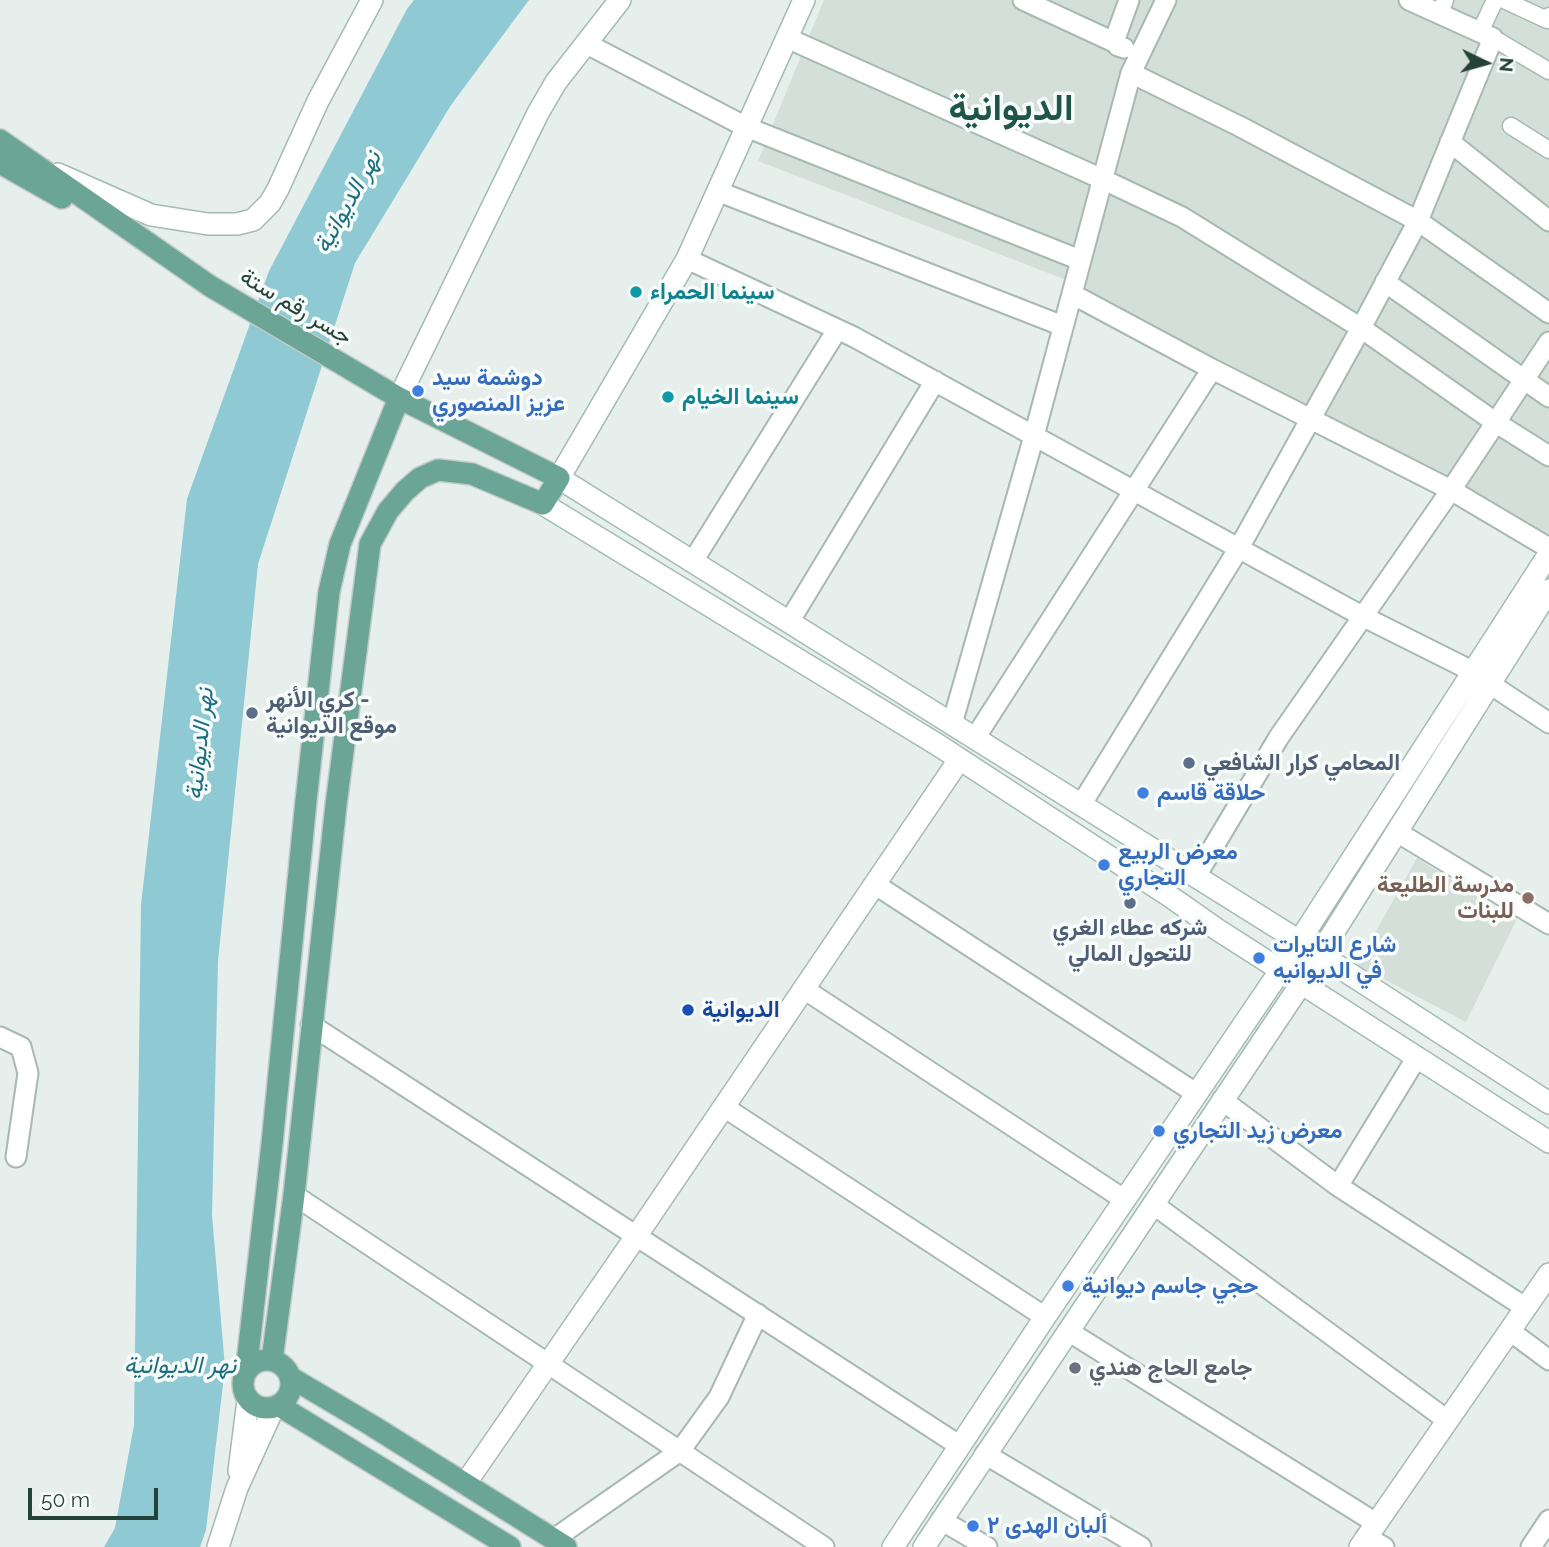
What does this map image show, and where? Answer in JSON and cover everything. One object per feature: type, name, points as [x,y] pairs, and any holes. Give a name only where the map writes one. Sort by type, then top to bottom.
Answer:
[{"type":"main road","points":[[29,160],[151,215],[208,224],[237,224],[253,220],[270,204],[318,101],[372,0]]},
{"type":"main road","points":[[237,1488],[248,1400],[243,1386],[272,1144],[324,630],[340,544],[400,398],[538,113],[556,82],[620,0]]},
{"type":"main road","points":[[543,504],[687,259],[804,0]]},
{"type":"main road","points":[[0,140],[146,243]]},
{"type":"main road","points":[[0,166],[146,243]]},
{"type":"main road","name":"جسر رقم ستة","points":[[146,243],[210,286],[356,373],[559,478]]},
{"type":"main road","points":[[272,1360],[294,1195],[336,805],[370,544],[388,511],[405,491],[419,478],[438,470],[472,474],[543,504],[783,649],[1549,1142]]},
{"type":"main road","points":[[559,478],[1299,941],[1549,1103]]},
{"type":"main road","points":[[924,1547],[1320,955],[1397,832],[1549,555]]},
{"type":"main road","points":[[893,1547],[1299,941],[1482,678],[1549,590]]},
{"type":"main road","points":[[466,1484],[959,760]]},
{"type":"main road","points":[[306,801],[336,805]]},
{"type":"main road","points":[[272,1144],[298,1149]]},
{"type":"main road","points":[[1372,1538],[1447,1420],[1549,1273]]},
{"type":"main road","points":[[246,1372],[257,1362],[272,1360],[280,1364],[290,1377],[560,1543]]},
{"type":"main road","points":[[218,1547],[237,1488],[276,1406],[289,1393],[290,1377]]},
{"type":"main road","points":[[248,1400],[262,1408],[276,1406],[510,1547]]},
{"type":"street","points":[[1023,0],[1140,55]]},
{"type":"street","points":[[1116,43],[1116,34],[1129,0]]},
{"type":"street","points":[[952,724],[1034,436],[1131,73],[1166,0]]},
{"type":"street","points":[[1409,0],[1443,7],[1549,71]]},
{"type":"street","points":[[1081,804],[1239,548],[1418,222],[1450,142],[1487,35],[1495,0]]},
{"type":"street","points":[[1504,0],[1547,20],[1549,16]]},
{"type":"street","points":[[787,38],[1182,217],[1361,328],[1495,422],[1549,456]]},
{"type":"street","points":[[587,44],[746,127],[1080,260]]},
{"type":"street","points":[[1131,73],[1418,222],[1549,313]]},
{"type":"street","points":[[1511,125],[1549,150]]},
{"type":"street","points":[[1450,142],[1549,221]]},
{"type":"street","points":[[717,191],[1063,326]]},
{"type":"street","points":[[687,259],[837,330],[935,382],[1362,616],[1482,678],[1549,723]]},
{"type":"street","points":[[1385,282],[1549,397]]},
{"type":"street","points":[[1072,294],[1212,369],[1451,489],[1549,548]]},
{"type":"street","points":[[693,561],[837,330]]},
{"type":"street","points":[[1196,876],[1279,737],[1549,342]]},
{"type":"street","points":[[975,738],[1212,369]]},
{"type":"street","points":[[789,622],[935,382]]},
{"type":"street","points":[[1397,832],[1549,924]]},
{"type":"street","points":[[876,885],[1197,1094]]},
{"type":"street","points":[[804,989],[1125,1200]]},
{"type":"street","points":[[311,1025],[960,1446]]},
{"type":"street","points":[[0,1037],[21,1047],[28,1073],[16,1157]]},
{"type":"street","points":[[1338,1186],[1417,1057]]},
{"type":"street","points":[[1222,1100],[1338,1186],[1526,1308]]},
{"type":"street","points":[[724,1107],[1045,1317]]},
{"type":"street","points":[[294,1195],[824,1547]]},
{"type":"street","points":[[1153,1204],[1447,1420]]},
{"type":"street","points":[[560,1543],[680,1451],[719,1397],[758,1314]]},
{"type":"street","points":[[1068,1331],[1372,1538]]},
{"type":"street","points":[[1510,1331],[1549,1360]]},
{"type":"street","points":[[985,1454],[1141,1547]]},
{"type":"street","points":[[940,1520],[987,1547]]},
{"type":"street","points":[[1531,1547],[1549,1520]]},
{"type":"shaded area","points":[[824,0],[1549,0],[1549,538],[1082,286],[758,161]]},
{"type":"shaded area","points":[[1417,858],[1516,921],[1466,1022],[1357,965]]},
{"type":"water","name":"نهر الديوانية","points":[[414,0],[529,0],[451,105],[355,263],[258,564],[218,961],[212,1215],[225,1367],[206,1530],[200,1547],[104,1547],[115,1528],[134,1425],[141,905],[187,499],[269,271]]},
{"type":"place","name":"سينما الحمراء","points":[[636,292]]},
{"type":"place","name":"دوشمة سيد عزيز المنصوري","points":[[418,391]]},
{"type":"place","name":"سينما الخيام","points":[[668,397]]},
{"type":"place","name":"كري الأنهر - موقع الديوانية","points":[[252,713]]},
{"type":"place","name":"المحامي كرار الشافعي","points":[[1189,763]]},
{"type":"place","name":"حلاقة قاسم","points":[[1143,793]]},
{"type":"place","name":"معرض الربيع التجاري","points":[[1104,865]]},
{"type":"place","name":"مدرسة الطليعة للبنات","points":[[1528,898]]},
{"type":"place","name":"شركه عطاء الغري للتحول المالي","points":[[1130,903]]},
{"type":"place","name":"شارع التايرات في الديوانيه","points":[[1259,958]]},
{"type":"place","name":"الديوانية","points":[[688,1010]]},
{"type":"place","name":"معرض زيد التجاري","points":[[1159,1131]]},
{"type":"place","name":"حجي جاسم ديوانية","points":[[1068,1286]]},
{"type":"place","name":"جامع الحاج هندي","points":[[1075,1368]]},
{"type":"place","name":"ألبان الهدى ٢","points":[[973,1526]]},
{"type":"district","name":"الديوانية","points":[[1011,109]]}]
